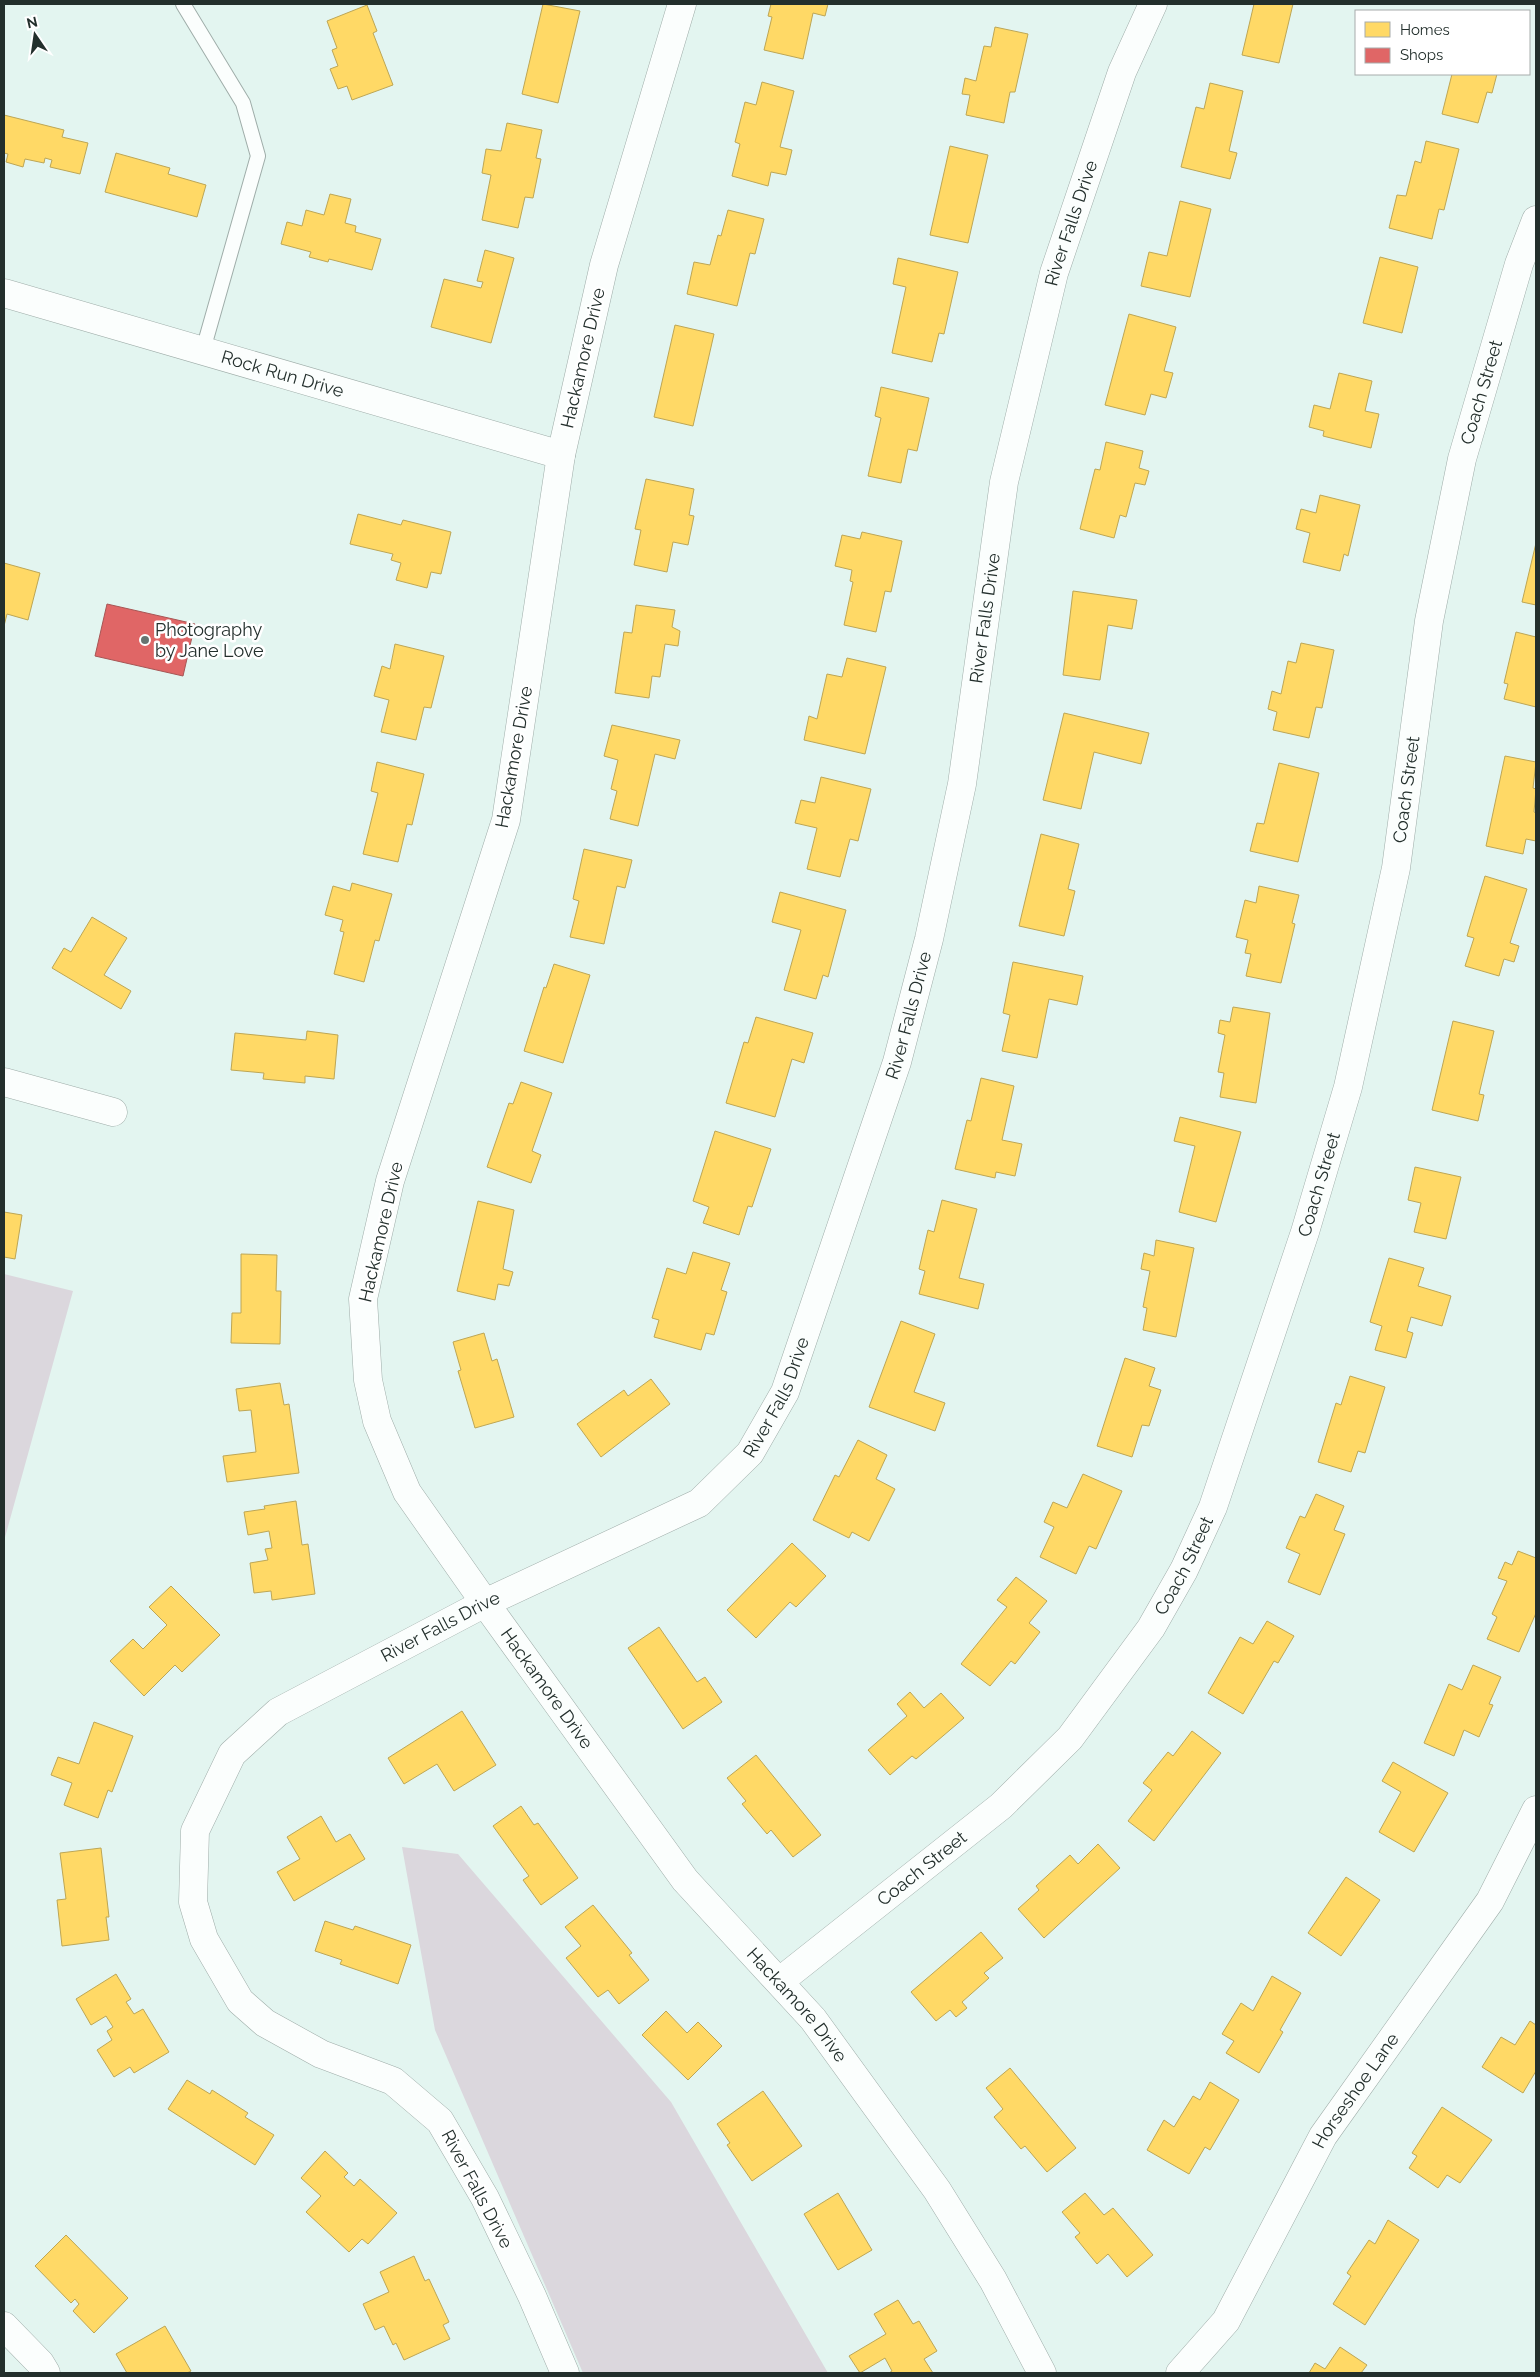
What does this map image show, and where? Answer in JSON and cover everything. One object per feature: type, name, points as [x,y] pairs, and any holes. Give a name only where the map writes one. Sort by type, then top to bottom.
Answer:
[{"type":"street","name":"Hackamore Drive","points":[[682,4],[604,265],[561,455],[506,820],[390,1181],[363,1299],[368,1380],[377,1422],[407,1492],[485,1604],[685,1880],[813,2019],[937,2190],[994,2280],[1042,2373]]},
{"type":"street","name":"River Falls Drive","points":[[565,2373],[532,2296],[485,2198],[440,2121],[393,2081],[321,2054],[264,2023],[240,2001],[204,1939],[193,1902],[195,1831],[232,1754],[278,1712],[485,1604],[699,1503],[750,1453],[785,1392],[897,1062],[929,939],[962,784],[1004,482],[1054,273],[1122,72],[1153,4]]},
{"type":"street","name":"Coach Street","points":[[780,1981],[1001,1806],[1070,1738],[1151,1628],[1184,1570],[1213,1507],[1305,1232],[1348,1087],[1396,868],[1429,620],[1462,459],[1519,264],[1536,220]]},
{"type":"street","name":"Rock Run Drive","points":[[4,293],[561,455]]},
{"type":"street","points":[[4,1082],[113,1112]]},
{"type":"street","name":"Horseshoe Lane","points":[[1180,2373],[1226,2321],[1323,2136],[1490,1901],[1536,1810]]},
{"type":"street","points":[[4,2326],[40,2363],[46,2373]]},
{"type":"lane","points":[[183,4],[243,103],[258,156],[203,350]]},
{"type":"shaded area","points":[[4,1274],[73,1291],[4,1541]]},
{"type":"shaded area","points":[[402,1847],[458,1854],[671,2102],[828,2373],[583,2373],[435,2030]]},
{"type":"building: Homes","points":[[543,4],[580,11],[558,103],[522,94]]},
{"type":"building: Homes","points":[[771,4],[828,4],[825,16],[813,13],[803,59],[764,50],[772,17],[768,16]]},
{"type":"building: Homes","points":[[1254,4],[1293,4],[1279,63],[1242,55]]},
{"type":"building: Homes","points":[[367,5],[377,31],[373,33],[393,85],[352,100],[347,86],[338,89],[330,69],[338,66],[332,50],[337,48],[327,21]]},
{"type":"building: Homes","points":[[995,27],[1028,34],[1015,92],[1010,92],[1004,123],[966,115],[970,95],[962,94],[965,78],[976,81],[984,46],[991,47]]},
{"type":"building: Homes","points":[[1452,75],[1497,75],[1492,93],[1487,92],[1478,123],[1442,114]]},
{"type":"building: Homes","points":[[762,82],[794,91],[780,147],[792,150],[786,175],[771,172],[768,186],[732,176],[740,144],[735,142],[745,102],[756,105]]},
{"type":"building: Homes","points":[[1210,83],[1243,91],[1229,151],[1237,153],[1230,179],[1181,167],[1196,107],[1204,109]]},
{"type":"building: Homes","points":[[4,115],[64,130],[62,137],[88,143],[80,174],[50,167],[52,160],[45,158],[44,163],[25,159],[23,167],[6,162],[8,154],[4,153]]},
{"type":"building: Homes","points":[[507,123],[542,130],[536,158],[541,159],[533,198],[525,197],[518,228],[482,220],[491,175],[482,173],[486,149],[501,151]]},
{"type":"building: Homes","points":[[1426,141],[1459,149],[1444,210],[1439,209],[1432,239],[1389,228],[1397,195],[1406,196],[1415,161],[1421,163]]},
{"type":"building: Homes","points":[[950,146],[988,155],[968,243],[930,235]]},
{"type":"building: Homes","points":[[116,153],[170,168],[168,174],[206,185],[197,217],[105,192]]},
{"type":"building: Homes","points":[[330,194],[351,199],[345,223],[356,226],[355,232],[381,239],[372,270],[329,259],[328,262],[309,257],[311,252],[281,244],[287,222],[302,226],[306,210],[324,215]]},
{"type":"building: Homes","points":[[1180,201],[1211,209],[1190,297],[1141,286],[1149,252],[1167,256]]},
{"type":"building: Homes","points":[[728,210],[764,219],[755,254],[750,253],[737,306],[687,294],[694,262],[710,265],[718,235],[721,236]]},
{"type":"building: Homes","points":[[485,250],[514,258],[491,343],[431,327],[444,279],[481,288],[483,282],[477,281]]},
{"type":"building: Homes","points":[[1380,257],[1418,267],[1402,333],[1363,323]]},
{"type":"building: Homes","points":[[898,258],[958,272],[944,334],[939,333],[932,362],[892,353],[906,287],[893,284]]},
{"type":"building: Homes","points":[[1129,314],[1176,327],[1164,371],[1173,373],[1166,398],[1151,394],[1145,415],[1105,405]]},
{"type":"building: Homes","points":[[675,325],[714,334],[693,426],[654,417]]},
{"type":"building: Homes","points":[[1339,373],[1372,381],[1365,411],[1379,414],[1371,448],[1323,436],[1324,431],[1309,427],[1314,405],[1330,409]]},
{"type":"building: Homes","points":[[881,387],[929,398],[917,451],[908,449],[901,483],[868,476],[881,418],[875,416]]},
{"type":"building: Homes","points":[[1106,442],[1143,451],[1139,468],[1149,471],[1145,485],[1135,483],[1126,517],[1120,515],[1114,538],[1080,529],[1095,469],[1100,470]]},
{"type":"building: Homes","points":[[646,479],[694,489],[689,515],[694,516],[688,545],[673,542],[667,572],[634,565],[641,530],[635,529]]},
{"type":"building: Homes","points":[[1320,495],[1360,505],[1348,556],[1344,554],[1340,571],[1303,562],[1310,533],[1296,529],[1301,509],[1316,513]]},
{"type":"building: Homes","points":[[358,514],[401,525],[403,520],[451,532],[441,574],[431,572],[427,588],[396,580],[401,563],[391,560],[393,554],[350,544]]},
{"type":"building: Homes","points":[[862,532],[902,541],[891,592],[885,591],[876,632],[844,625],[853,582],[850,581],[852,570],[835,566],[842,535],[860,539]]},
{"type":"building: Homes","points":[[1536,543],[1536,605],[1522,602]]},
{"type":"building: Homes","points":[[4,563],[40,573],[28,620],[7,614],[4,626]]},
{"type":"building: Homes","points":[[1073,591],[1137,600],[1132,629],[1108,625],[1100,680],[1063,675]]},
{"type":"building: Homes","points":[[636,605],[675,610],[672,627],[680,631],[678,646],[665,644],[660,677],[652,676],[649,698],[615,693],[624,632],[632,633]]},
{"type":"building: Homes","points":[[1516,632],[1536,637],[1536,707],[1504,699],[1508,684],[1504,683]]},
{"type":"building: Homes","points":[[1301,643],[1334,650],[1322,708],[1316,707],[1309,738],[1273,730],[1277,712],[1268,709],[1272,691],[1281,694],[1288,661],[1296,663]]},
{"type":"building: Homes","points":[[395,644],[444,656],[431,708],[424,707],[416,740],[381,732],[389,700],[374,696],[382,666],[390,669]]},
{"type":"building: Homes","points":[[847,658],[886,667],[865,754],[804,740],[809,716],[817,719],[827,674],[842,677]]},
{"type":"building: Homes","points":[[1064,713],[1149,733],[1141,764],[1094,752],[1081,809],[1043,800]]},
{"type":"building: Homes","points":[[612,725],[680,740],[675,759],[655,754],[638,826],[610,819],[617,791],[611,789],[618,760],[604,756]]},
{"type":"building: Homes","points":[[1505,756],[1536,762],[1533,788],[1536,789],[1534,812],[1536,813],[1536,841],[1526,839],[1523,854],[1486,846]]},
{"type":"building: Homes","points":[[377,762],[424,774],[412,825],[407,824],[398,862],[363,854],[378,793],[371,791]]},
{"type":"building: Homes","points":[[1279,763],[1319,773],[1298,862],[1250,851],[1257,823],[1264,824]]},
{"type":"building: Homes","points":[[821,777],[871,789],[858,841],[850,839],[840,877],[807,869],[817,828],[795,823],[801,800],[815,803]]},
{"type":"building: Homes","points":[[1041,834],[1079,844],[1068,889],[1075,891],[1064,936],[1019,926]]},
{"type":"building: Homes","points":[[584,849],[632,860],[625,888],[617,886],[604,944],[570,937],[579,901],[573,899]]},
{"type":"building: Homes","points":[[1485,876],[1527,889],[1510,943],[1519,946],[1514,962],[1504,959],[1499,976],[1465,966],[1474,938],[1467,936]]},
{"type":"building: Homes","points":[[352,883],[392,894],[379,941],[375,940],[364,982],[334,974],[344,932],[340,931],[343,920],[325,915],[333,886],[350,891]]},
{"type":"building: Homes","points":[[1259,886],[1299,895],[1292,923],[1295,924],[1281,983],[1246,976],[1251,954],[1245,953],[1248,940],[1236,937],[1245,900],[1256,903]]},
{"type":"building: Homes","points":[[780,892],[846,910],[828,977],[823,975],[816,999],[784,990],[801,930],[772,922]]},
{"type":"building: Homes","points":[[92,917],[127,938],[104,975],[131,991],[121,1009],[52,968],[64,948],[71,952]]},
{"type":"building: Homes","points":[[1013,962],[1083,976],[1077,1005],[1049,999],[1037,1058],[1002,1051],[1010,1015],[1003,1013]]},
{"type":"building: Homes","points":[[554,964],[590,975],[563,1063],[524,1051],[544,987],[546,988]]},
{"type":"building: Homes","points":[[1233,1007],[1270,1013],[1256,1103],[1220,1097],[1224,1073],[1218,1072],[1225,1035],[1218,1033],[1220,1020],[1230,1022]]},
{"type":"building: Homes","points":[[756,1017],[813,1033],[804,1063],[792,1059],[775,1117],[726,1103],[744,1042],[748,1043]]},
{"type":"building: Homes","points":[[1453,1021],[1494,1031],[1479,1094],[1484,1095],[1478,1121],[1432,1110]]},
{"type":"building: Homes","points":[[307,1031],[338,1035],[334,1079],[305,1076],[305,1083],[263,1079],[264,1073],[231,1070],[235,1033],[306,1040]]},
{"type":"building: Homes","points":[[981,1078],[1014,1086],[1002,1140],[1022,1144],[1015,1176],[996,1172],[995,1178],[955,1169],[967,1120],[971,1121]]},
{"type":"building: Homes","points":[[521,1082],[552,1093],[532,1151],[541,1155],[531,1183],[487,1167],[509,1103],[513,1104]]},
{"type":"building: Homes","points":[[1180,1117],[1241,1132],[1216,1222],[1179,1212],[1195,1146],[1174,1141]]},
{"type":"building: Homes","points":[[715,1131],[771,1149],[752,1207],[748,1206],[739,1235],[703,1223],[709,1207],[693,1201]]},
{"type":"building: Homes","points":[[1415,1167],[1461,1177],[1446,1239],[1414,1232],[1421,1203],[1408,1200]]},
{"type":"building: Homes","points":[[942,1200],[977,1209],[959,1278],[984,1284],[978,1309],[919,1294],[925,1271],[919,1269],[928,1230],[934,1232]]},
{"type":"building: Homes","points":[[478,1201],[514,1210],[503,1269],[513,1272],[509,1286],[498,1284],[495,1300],[457,1291]]},
{"type":"building: Homes","points":[[4,1212],[22,1215],[15,1259],[4,1257]]},
{"type":"building: Homes","points":[[1156,1240],[1194,1248],[1176,1337],[1143,1330],[1147,1308],[1143,1307],[1150,1271],[1141,1269],[1144,1253],[1154,1256]]},
{"type":"building: Homes","points":[[693,1252],[730,1263],[721,1290],[727,1292],[714,1335],[706,1333],[701,1350],[654,1337],[659,1320],[652,1318],[667,1268],[686,1274]]},
{"type":"building: Homes","points":[[241,1254],[277,1255],[276,1291],[281,1291],[280,1344],[231,1343],[232,1313],[241,1313]]},
{"type":"building: Homes","points":[[1389,1258],[1424,1268],[1418,1286],[1451,1296],[1442,1326],[1411,1317],[1407,1331],[1413,1333],[1406,1358],[1375,1350],[1382,1326],[1370,1322]]},
{"type":"building: Homes","points":[[901,1321],[935,1334],[914,1392],[945,1403],[935,1431],[869,1407]]},
{"type":"building: Homes","points":[[484,1333],[492,1361],[497,1359],[514,1417],[475,1428],[458,1371],[461,1370],[453,1342]]},
{"type":"building: Homes","points":[[1125,1358],[1155,1368],[1149,1386],[1161,1390],[1149,1426],[1142,1425],[1132,1457],[1097,1446]]},
{"type":"building: Homes","points":[[1350,1376],[1385,1387],[1365,1453],[1358,1451],[1351,1472],[1318,1462],[1336,1403],[1341,1405]]},
{"type":"building: Homes","points":[[651,1379],[670,1404],[601,1457],[577,1424],[624,1390],[628,1396]]},
{"type":"building: Homes","points":[[280,1383],[284,1405],[289,1404],[299,1473],[227,1482],[223,1456],[256,1452],[251,1410],[239,1411],[236,1389]]},
{"type":"building: Homes","points":[[858,1440],[887,1455],[876,1479],[895,1489],[869,1541],[852,1532],[849,1538],[813,1520],[835,1475],[839,1477]]},
{"type":"building: Homes","points":[[1083,1474],[1122,1491],[1096,1549],[1089,1546],[1076,1574],[1040,1557],[1054,1527],[1044,1522],[1053,1502],[1067,1508]]},
{"type":"building: Homes","points":[[1316,1494],[1344,1506],[1334,1530],[1345,1534],[1320,1595],[1288,1582],[1300,1554],[1286,1548],[1300,1516],[1305,1518]]},
{"type":"building: Homes","points":[[296,1501],[302,1545],[308,1544],[315,1594],[272,1600],[271,1591],[254,1593],[250,1563],[268,1560],[265,1549],[272,1548],[269,1531],[248,1535],[244,1512],[265,1509],[264,1506]]},
{"type":"building: Homes","points":[[792,1543],[826,1576],[796,1607],[790,1602],[756,1638],[727,1610]]},
{"type":"building: Homes","points":[[1518,1551],[1536,1558],[1536,1613],[1519,1652],[1487,1639],[1497,1617],[1492,1614],[1507,1581],[1498,1578],[1505,1562],[1512,1565]]},
{"type":"building: Homes","points":[[1016,1577],[1047,1601],[1029,1623],[1040,1632],[1015,1664],[1011,1661],[990,1686],[961,1664],[1007,1607],[997,1600]]},
{"type":"building: Homes","points":[[171,1586],[220,1635],[182,1672],[175,1665],[144,1696],[110,1661],[133,1639],[143,1649],[167,1625],[149,1607]]},
{"type":"building: Homes","points":[[1267,1621],[1294,1636],[1278,1663],[1274,1661],[1243,1714],[1208,1693],[1240,1637],[1253,1644]]},
{"type":"building: Homes","points":[[659,1627],[697,1682],[705,1677],[722,1702],[683,1729],[628,1648]]},
{"type":"building: Homes","points":[[1473,1665],[1501,1677],[1489,1704],[1493,1705],[1479,1737],[1464,1730],[1454,1756],[1424,1743],[1449,1684],[1462,1690]]},
{"type":"building: Homes","points":[[910,1692],[924,1708],[941,1693],[964,1718],[916,1759],[912,1756],[890,1775],[868,1750],[907,1716],[897,1704]]},
{"type":"building: Homes","points":[[462,1711],[496,1765],[454,1791],[437,1764],[404,1784],[388,1758]]},
{"type":"building: Homes","points":[[94,1722],[133,1736],[112,1792],[108,1790],[98,1818],[64,1805],[72,1783],[51,1775],[58,1757],[79,1764]]},
{"type":"building: Homes","points":[[1192,1731],[1221,1753],[1154,1841],[1128,1821],[1152,1790],[1143,1783],[1168,1752],[1173,1756]]},
{"type":"building: Homes","points":[[756,1755],[821,1835],[793,1857],[771,1830],[767,1834],[742,1804],[746,1801],[727,1778]]},
{"type":"building: Homes","points":[[1393,1762],[1448,1793],[1414,1852],[1379,1832],[1401,1792],[1382,1781]]},
{"type":"building: Homes","points":[[521,1806],[534,1825],[538,1823],[578,1878],[541,1905],[523,1880],[529,1876],[493,1826]]},
{"type":"building: Homes","points":[[321,1816],[336,1842],[350,1834],[365,1859],[294,1901],[277,1872],[300,1859],[287,1837]]},
{"type":"building: Homes","points":[[1098,1844],[1120,1868],[1044,1938],[1018,1909],[1039,1890],[1036,1886],[1070,1855],[1078,1864]]},
{"type":"building: Homes","points":[[101,1848],[109,1917],[106,1917],[109,1940],[62,1946],[57,1900],[66,1899],[60,1853]]},
{"type":"building: Homes","points":[[1346,1877],[1380,1900],[1341,1956],[1308,1933]]},
{"type":"building: Homes","points":[[593,1905],[632,1953],[629,1955],[649,1980],[619,2004],[608,1990],[598,1997],[566,1958],[581,1946],[565,1927]]},
{"type":"building: Homes","points":[[325,1921],[353,1930],[355,1926],[411,1945],[398,1984],[340,1964],[342,1960],[315,1951]]},
{"type":"building: Homes","points":[[981,1932],[1003,1958],[984,1973],[989,1978],[962,2002],[967,2008],[956,2017],[950,2010],[936,2021],[911,1992]]},
{"type":"building: Homes","points":[[116,1974],[131,1999],[126,2002],[134,2014],[143,2009],[169,2052],[134,2073],[130,2067],[114,2077],[97,2050],[112,2040],[107,2031],[113,2027],[106,2016],[91,2025],[76,1999]]},
{"type":"building: Homes","points":[[1272,1976],[1301,1993],[1280,2030],[1283,2032],[1259,2073],[1226,2053],[1234,2041],[1222,2034],[1241,2003],[1253,2011]]},
{"type":"building: Homes","points":[[666,2011],[687,2033],[698,2022],[722,2046],[688,2080],[642,2035]]},
{"type":"building: Homes","points":[[1530,2021],[1536,2025],[1536,2071],[1523,2093],[1482,2067],[1501,2037],[1515,2045]]},
{"type":"building: Homes","points":[[1010,2068],[1076,2148],[1047,2172],[1025,2146],[1021,2149],[994,2117],[1003,2109],[986,2088]]},
{"type":"building: Homes","points":[[187,2080],[210,2094],[212,2090],[248,2113],[245,2117],[274,2135],[255,2165],[168,2109]]},
{"type":"building: Homes","points":[[1210,2082],[1239,2100],[1210,2150],[1205,2147],[1189,2174],[1147,2150],[1164,2120],[1174,2127],[1193,2096],[1200,2100]]},
{"type":"building: Homes","points":[[763,2091],[802,2146],[752,2181],[727,2145],[730,2143],[717,2124]]},
{"type":"building: Homes","points":[[1442,2107],[1492,2140],[1460,2183],[1447,2175],[1438,2188],[1409,2168],[1417,2156],[1412,2153]]},
{"type":"building: Homes","points":[[325,2151],[348,2173],[344,2177],[354,2186],[360,2179],[397,2213],[368,2244],[362,2239],[349,2252],[306,2212],[321,2196],[301,2178]]},
{"type":"building: Homes","points":[[838,2193],[872,2250],[838,2270],[804,2214]]},
{"type":"building: Homes","points":[[1085,2193],[1104,2215],[1113,2208],[1153,2255],[1127,2277],[1108,2254],[1097,2264],[1075,2237],[1080,2233],[1062,2212]]},
{"type":"building: Homes","points":[[1388,2220],[1419,2240],[1365,2325],[1333,2304],[1351,2276],[1347,2273],[1369,2240],[1375,2244]]},
{"type":"building: Homes","points":[[66,2235],[128,2298],[94,2333],[73,2311],[79,2304],[75,2299],[71,2303],[35,2266]]},
{"type":"building: Homes","points":[[414,2256],[425,2281],[429,2279],[449,2322],[443,2325],[450,2339],[404,2360],[396,2343],[393,2345],[384,2326],[375,2330],[363,2304],[389,2292],[380,2272]]},
{"type":"building: Homes","points":[[898,2300],[913,2324],[919,2321],[937,2351],[924,2359],[933,2373],[889,2373],[892,2371],[885,2358],[860,2373],[849,2356],[886,2334],[874,2314]]},
{"type":"building: Homes","points":[[165,2326],[191,2371],[187,2373],[127,2373],[116,2354]]},
{"type":"building: Homes","points":[[1340,2347],[1367,2365],[1361,2373],[1309,2373],[1315,2363],[1325,2369]]},
{"type":"building: Shops","name":"Photography by Jane Love","points":[[107,604],[195,624],[183,676],[95,656]]},
{"type":"place","name":"Photography by Jane Love","points":[[145,640]]}]
